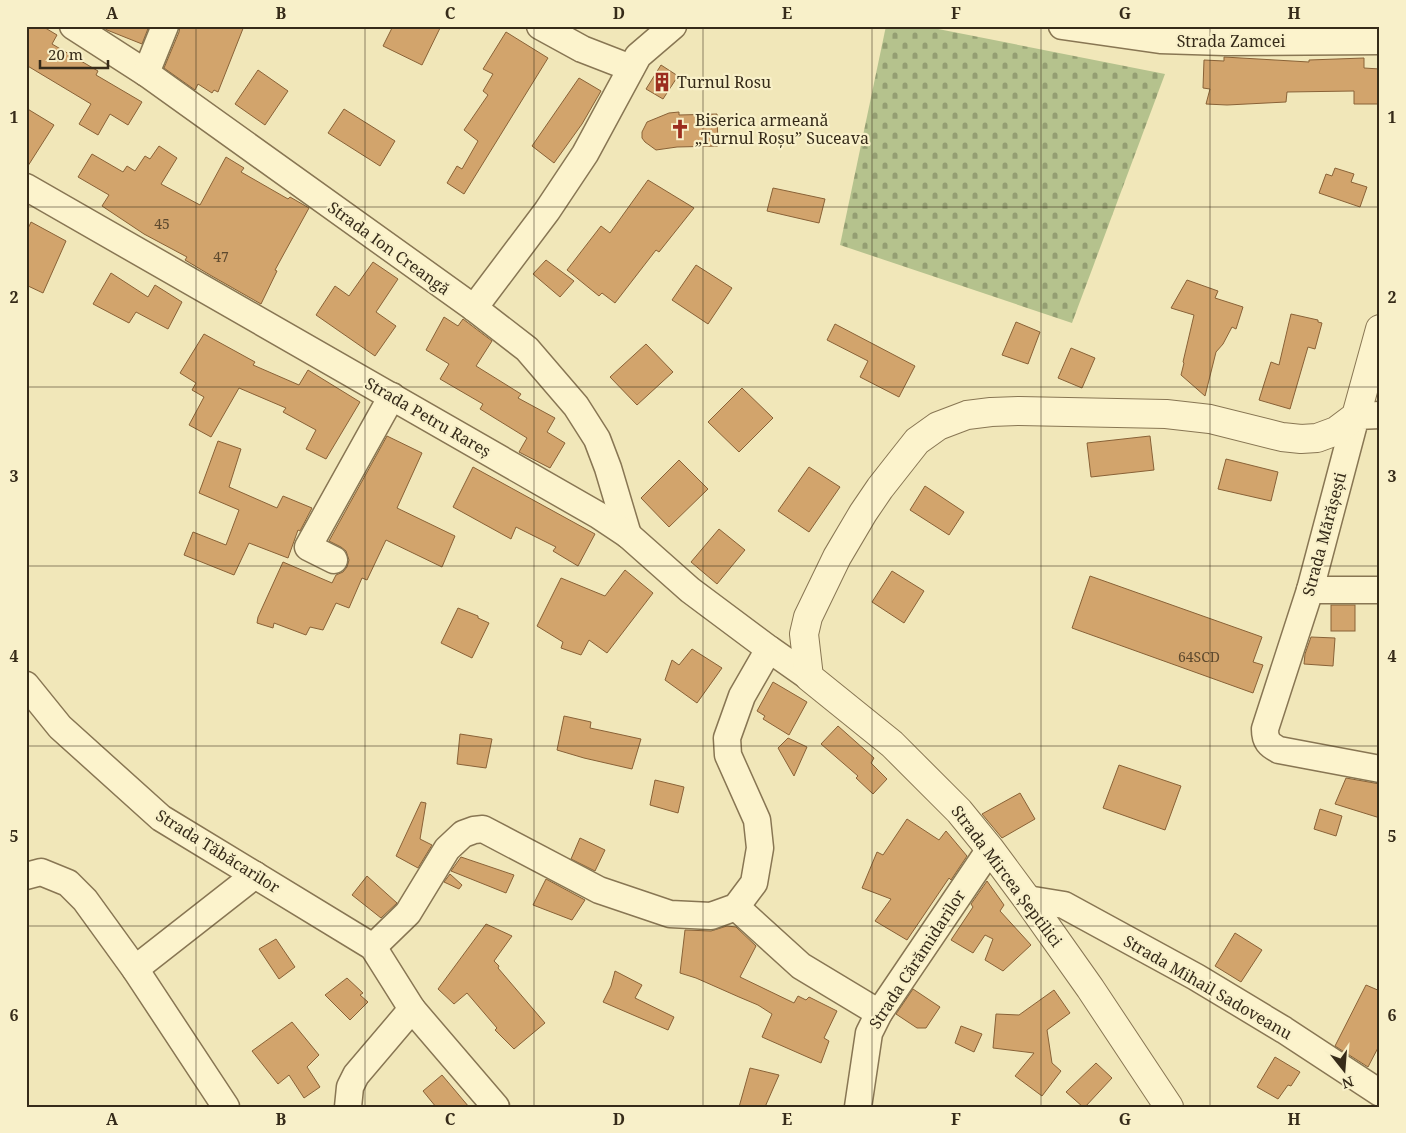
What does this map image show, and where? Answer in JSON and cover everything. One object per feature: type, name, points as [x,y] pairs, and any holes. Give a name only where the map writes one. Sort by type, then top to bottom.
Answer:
[{"type":"street","name":"Strada Ion Creangă","points":[[73,26],[146,73],[474,308],[527,349],[576,406],[597,439],[608,468],[628,535]]},
{"type":"street","points":[[146,73],[165,26]]},
{"type":"street","points":[[540,26],[582,49],[631,68]]},
{"type":"street","points":[[474,308],[585,154],[638,56],[673,26]]},
{"type":"street","name":"Strada Zamcei","points":[[1062,26],[1160,40],[1225,42],[1377,40]]},
{"type":"street","name":"Strada Petru Rareș","points":[[26,187],[598,515],[628,535],[690,590],[769,649],[809,676]]},
{"type":"street","name":"Strada Mărășești","points":[[1380,329],[1368,415],[1264,729],[1265,738],[1270,746],[1279,750],[1380,769]]},
{"type":"street","points":[[334,560],[308,547],[392,396]]},
{"type":"street","points":[[809,676],[804,634],[806,625],[837,557],[863,513],[890,474],[917,441],[938,426],[967,415],[991,412],[1166,414],[1210,419],[1282,437],[1300,439],[1317,438],[1368,415]]},
{"type":"street","points":[[1310,590],[1380,590]]},
{"type":"street","points":[[373,947],[408,913],[447,849],[463,834],[474,830],[484,829],[599,890],[670,914],[710,916],[736,907],[754,883],[760,848],[757,820],[728,755],[727,738],[742,696],[769,649]]},
{"type":"street","name":"Strada Mircea Șeptilici","points":[[809,676],[892,744],[959,811],[1027,899],[1090,988],[1169,1107]]},
{"type":"street","name":"Strada Tăbăcarilor","points":[[26,685],[60,727],[161,818],[373,947],[412,1010]]},
{"type":"street","name":"Strada Cărămidarilor","points":[[858,1107],[869,1032],[879,1013],[990,849]]},
{"type":"street","points":[[26,876],[41,872],[68,883],[85,900],[135,969],[226,1107]]},
{"type":"street","points":[[135,969],[255,875]]},
{"type":"street","name":"Strada Mihail Sadoveanu","points":[[1027,899],[1064,905],[1196,977],[1284,1030],[1380,1093]]},
{"type":"street","points":[[736,907],[801,966],[879,1013]]},
{"type":"street","points":[[348,1107],[350,1087],[356,1075],[412,1010],[496,1107]]},
{"type":"green space","points":[[886,26],[923,26],[1165,74],[1072,323],[840,245]]},
{"type":"building","points":[[26,26],[42,26],[57,35],[52,44],[98,71],[96,75],[142,102],[128,125],[110,114],[98,135],[79,124],[91,104],[26,65]]},
{"type":"building","points":[[101,26],[149,26],[142,44]]},
{"type":"building","points":[[180,26],[244,26],[218,92],[214,90],[212,93],[198,84],[195,90],[164,68]]},
{"type":"building","points":[[393,26],[441,26],[422,65],[383,46]]},
{"type":"building","points":[[506,32],[548,58],[464,194],[447,183],[457,166],[462,169],[478,141],[464,130],[488,95],[483,91],[493,74],[483,69]]},
{"type":"building","points":[[1224,57],[1309,62],[1309,60],[1364,58],[1364,68],[1380,69],[1380,104],[1354,104],[1354,91],[1287,92],[1286,102],[1227,105],[1206,104],[1210,89],[1203,88],[1204,60],[1224,61]]},
{"type":"building","name":"Turnul Rosu","points":[[661,65],[678,76],[663,99],[646,89]]},
{"type":"building","points":[[258,70],[288,91],[265,125],[235,104]]},
{"type":"building","points":[[579,78],[601,91],[582,124],[554,163],[532,146]]},
{"type":"building","points":[[26,108],[54,125],[26,169]]},
{"type":"building","points":[[344,109],[395,141],[380,166],[328,133]]},
{"type":"building","name":"Biserica armeană „Turnul Roșu” Suceava","points":[[679,112],[679,115],[717,114],[718,146],[677,147],[656,150],[645,142],[642,138],[642,132],[647,122],[669,113]]},
{"type":"building","points":[[159,146],[177,158],[161,184],[200,205],[226,157],[244,168],[241,172],[288,199],[290,197],[309,208],[275,270],[277,271],[261,304],[185,260],[187,257],[144,234],[102,206],[109,195],[78,177],[92,154],[123,172],[127,166],[135,171],[145,156],[150,159]]},
{"type":"building","points":[[1335,168],[1354,174],[1351,182],[1367,187],[1360,207],[1319,193],[1326,174],[1332,176]]},
{"type":"building","points":[[648,180],[694,208],[659,252],[656,250],[615,303],[602,293],[599,296],[567,270],[601,226],[610,233]]},
{"type":"building","points":[[773,188],[825,199],[819,223],[767,211]]},
{"type":"building","points":[[31,222],[66,241],[43,293],[26,285],[26,233]]},
{"type":"building","points":[[546,260],[574,281],[560,297],[533,274]]},
{"type":"building","points":[[373,262],[398,279],[376,312],[396,326],[375,356],[316,315],[335,286],[349,296]]},
{"type":"building","points":[[696,265],[732,288],[708,324],[672,300]]},
{"type":"building","points":[[111,273],[148,297],[155,285],[182,302],[168,329],[136,312],[129,323],[93,304]]},
{"type":"building","points":[[1187,280],[1218,291],[1215,298],[1243,307],[1236,329],[1232,327],[1223,344],[1216,352],[1205,396],[1181,375],[1194,315],[1171,308]]},
{"type":"building","points":[[1291,314],[1318,320],[1318,322],[1322,323],[1315,349],[1308,347],[1290,409],[1259,400],[1271,362],[1279,365]]},
{"type":"building","points":[[444,317],[458,326],[463,319],[492,341],[476,366],[521,394],[518,398],[555,418],[547,432],[565,443],[550,468],[519,452],[527,438],[480,409],[483,404],[440,379],[449,364],[426,350]]},
{"type":"building","points":[[1016,322],[1040,332],[1028,364],[1002,355]]},
{"type":"building","points":[[835,324],[915,366],[899,397],[860,377],[868,361],[827,340]]},
{"type":"building","points":[[204,334],[255,362],[253,365],[299,385],[308,370],[360,402],[326,459],[306,449],[316,430],[283,412],[286,408],[239,388],[211,437],[189,425],[204,397],[192,390],[196,383],[180,373]]},
{"type":"building","points":[[646,344],[673,372],[637,405],[610,377]]},
{"type":"building","points":[[1071,348],[1095,358],[1082,388],[1058,378]]},
{"type":"building","points":[[742,388],[773,418],[739,452],[708,422]]},
{"type":"building","points":[[387,436],[422,453],[397,508],[455,536],[442,567],[386,540],[367,580],[362,578],[349,608],[336,603],[323,630],[310,627],[306,635],[274,623],[273,628],[257,623],[283,562],[332,583],[336,575],[343,572],[347,567],[349,560],[346,551],[329,541]]},
{"type":"building","points":[[1150,436],[1154,470],[1091,477],[1087,443]]},
{"type":"building","points":[[218,441],[241,449],[229,487],[277,508],[283,496],[312,508],[300,531],[298,530],[288,558],[249,543],[234,575],[184,555],[193,532],[226,545],[239,510],[199,493]]},
{"type":"building","points":[[1226,459],[1278,472],[1271,501],[1218,489]]},
{"type":"building","points":[[679,460],[708,489],[669,527],[641,498]]},
{"type":"building","points":[[473,467],[595,534],[578,566],[553,551],[556,547],[516,527],[511,539],[453,507]]},
{"type":"building","points":[[809,467],[840,487],[809,532],[778,511]]},
{"type":"building","points":[[925,486],[964,512],[949,535],[910,510]]},
{"type":"building","points":[[719,529],[745,550],[717,584],[691,562]]},
{"type":"building","points":[[625,570],[653,593],[607,653],[589,640],[581,655],[561,648],[563,642],[537,626],[561,578],[605,596]]},
{"type":"building","points":[[892,571],[924,591],[904,623],[872,602]]},
{"type":"building","points":[[1090,576],[1262,637],[1253,662],[1263,665],[1253,693],[1072,628]]},
{"type":"building","points":[[1331,605],[1355,605],[1355,631],[1331,631]]},
{"type":"building","points":[[458,608],[478,616],[478,618],[489,623],[472,658],[441,643]]},
{"type":"building","points":[[1311,637],[1335,638],[1333,666],[1304,664],[1305,654]]},
{"type":"building","points":[[692,649],[722,668],[697,703],[665,680],[672,660],[679,665]]},
{"type":"building","points":[[773,682],[807,702],[789,735],[763,719],[765,716],[757,711]]},
{"type":"building","points":[[564,716],[591,722],[590,728],[641,739],[632,769],[557,750]]},
{"type":"building","points":[[838,726],[874,758],[871,763],[887,779],[873,794],[856,778],[858,776],[821,744]]},
{"type":"building","points":[[460,734],[492,739],[486,768],[457,764]]},
{"type":"building","points":[[788,738],[807,747],[794,776],[778,748]]},
{"type":"building","points":[[1119,765],[1181,786],[1165,830],[1103,808]]},
{"type":"building","points":[[1346,778],[1380,784],[1380,818],[1335,804]]},
{"type":"building","points":[[655,780],[684,787],[678,813],[650,805]]},
{"type":"building","points":[[1020,793],[1035,819],[1002,838],[982,814]]},
{"type":"building","points":[[421,802],[426,803],[420,839],[432,845],[418,868],[396,856]]},
{"type":"building","points":[[1320,809],[1342,816],[1336,836],[1314,829]]},
{"type":"building","points":[[907,819],[939,840],[946,831],[967,856],[951,880],[949,878],[907,940],[875,921],[891,899],[862,888],[877,852],[883,855]]},
{"type":"building","points":[[580,838],[605,850],[595,871],[571,859]]},
{"type":"building","points":[[461,857],[514,875],[506,893],[451,871]]},
{"type":"building","points":[[450,874],[462,885],[459,889],[444,882]]},
{"type":"building","points":[[367,876],[397,903],[381,918],[352,895]]},
{"type":"building","points":[[546,879],[585,900],[572,920],[533,905]]},
{"type":"building","points":[[987,881],[1004,905],[1000,911],[1031,945],[1003,971],[985,960],[993,939],[985,935],[973,953],[951,940],[973,907],[971,904]]},
{"type":"building","points":[[486,924],[512,936],[494,961],[545,1023],[514,1049],[495,1030],[497,1028],[467,993],[454,1004],[438,989]]},
{"type":"building","points":[[727,926],[736,927],[756,946],[740,977],[794,1003],[798,996],[806,1000],[809,997],[837,1011],[824,1038],[829,1041],[821,1063],[762,1037],[772,1014],[758,1005],[680,973],[685,930],[711,931]]},
{"type":"building","points":[[1235,933],[1262,950],[1241,982],[1215,966]]},
{"type":"building","points":[[276,939],[295,967],[279,979],[259,949]]},
{"type":"building","points":[[615,971],[642,985],[635,998],[674,1017],[668,1030],[603,1002],[611,986]]},
{"type":"building","points":[[347,978],[363,993],[360,995],[368,1002],[350,1020],[325,995]]},
{"type":"building","points":[[1366,985],[1380,991],[1380,1044],[1368,1067],[1335,1046]]},
{"type":"building","points":[[913,989],[940,1007],[926,1028],[917,1028],[896,1014]]},
{"type":"building","points":[[1054,990],[1070,1013],[1047,1030],[1052,1063],[1061,1071],[1042,1096],[1015,1076],[1034,1053],[993,1048],[996,1014],[1019,1015]]},
{"type":"building","points":[[292,1022],[319,1055],[307,1067],[320,1087],[304,1098],[289,1075],[278,1084],[252,1051]]},
{"type":"building","points":[[961,1026],[982,1034],[974,1052],[955,1043]]},
{"type":"building","points":[[1275,1057],[1300,1072],[1291,1086],[1288,1085],[1278,1099],[1257,1087]]},
{"type":"building","points":[[1096,1063],[1112,1078],[1083,1107],[1066,1092]]},
{"type":"building","points":[[750,1068],[779,1075],[765,1107],[739,1107]]},
{"type":"building","points":[[442,1075],[469,1107],[436,1107],[423,1091]]},
{"type":"place","name":"Turnul Rosu","points":[[662,82]]},
{"type":"place","name":"Biserica armeană „Turnul Roșu” Suceava","points":[[680,129]]}]
